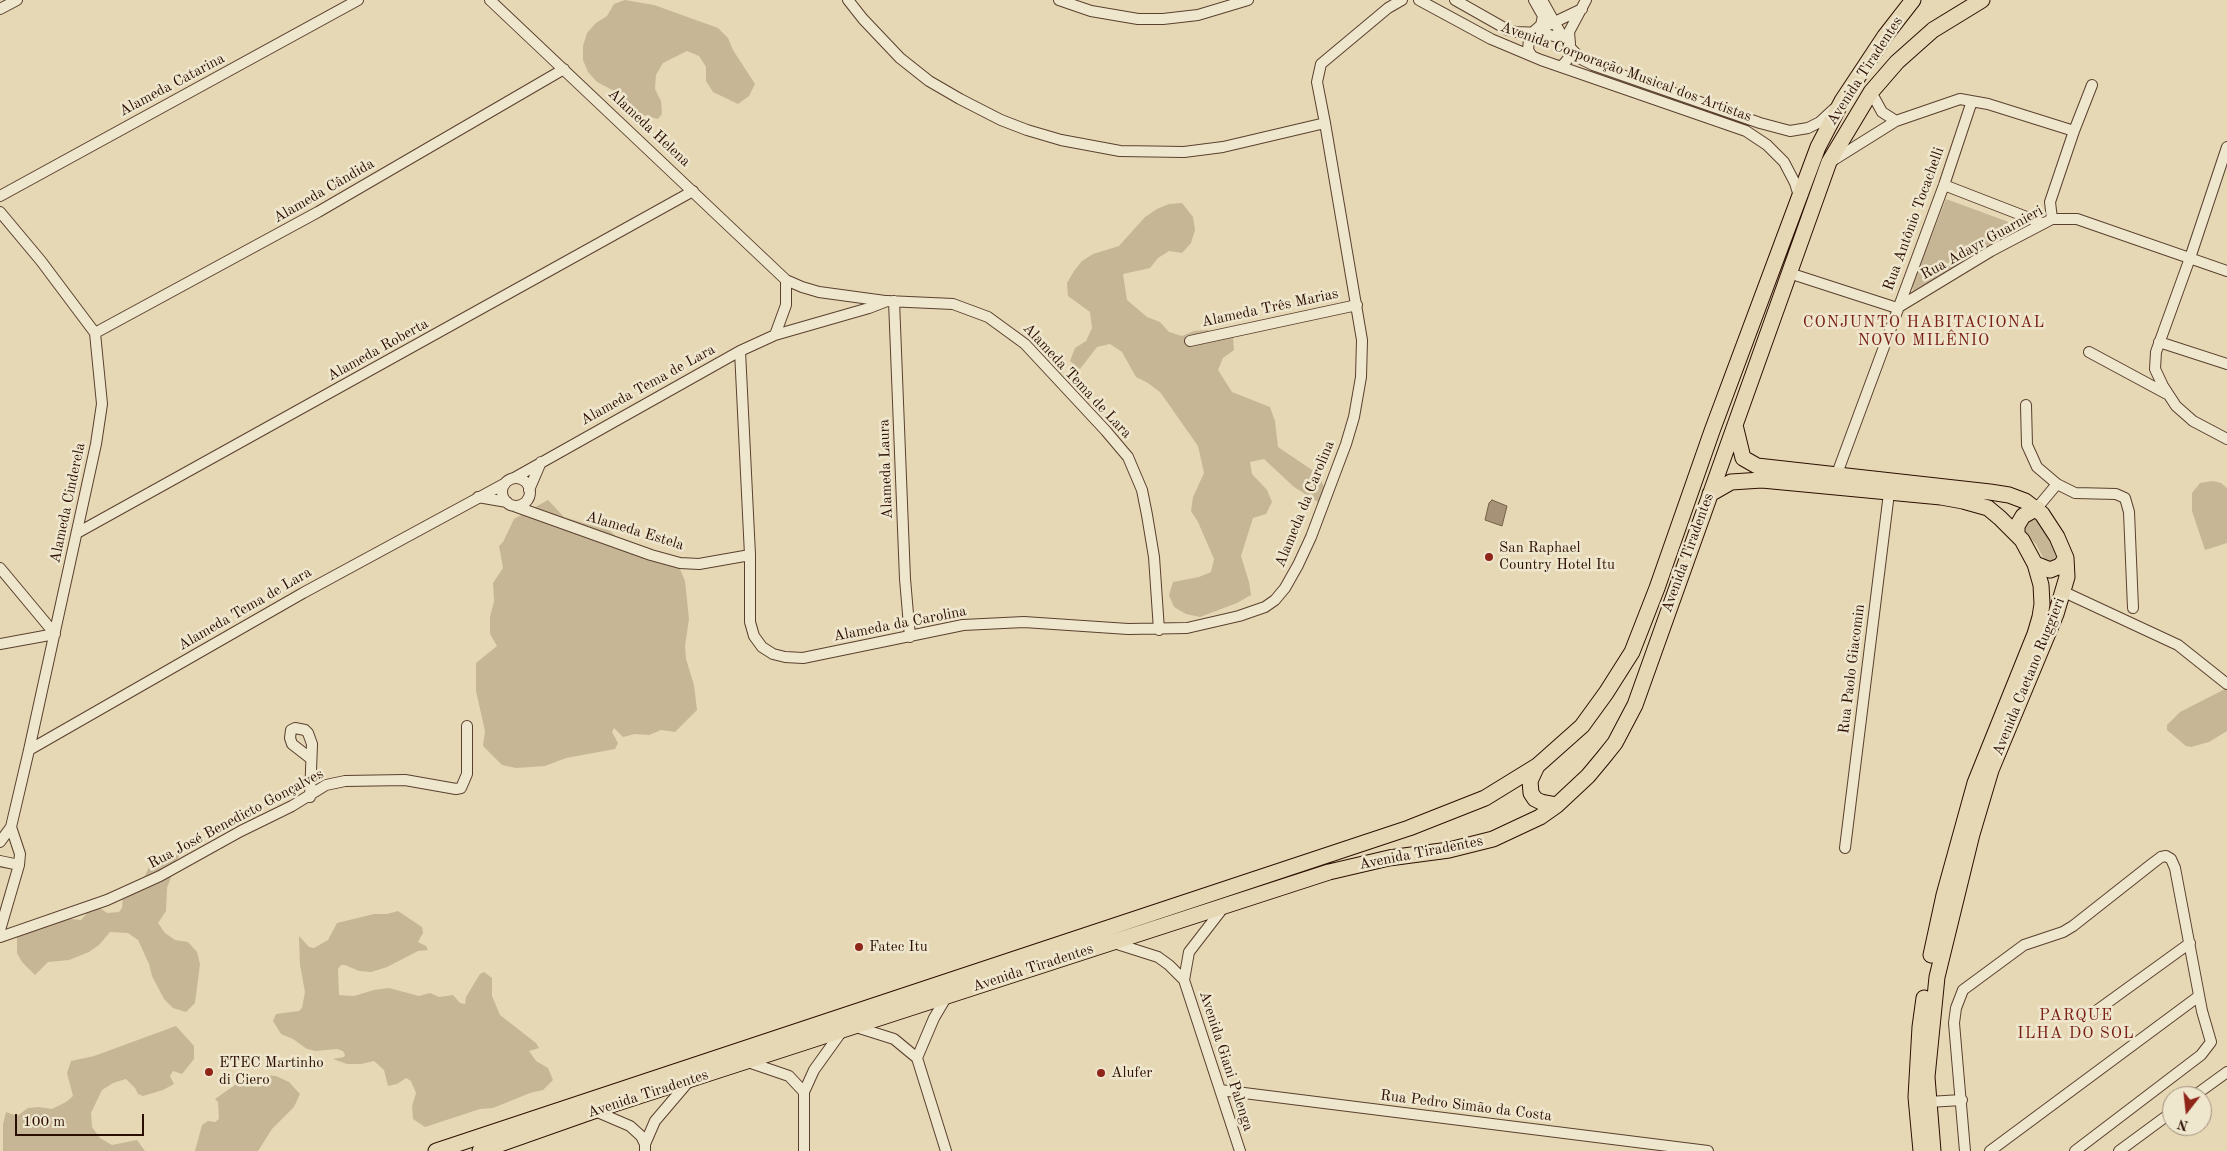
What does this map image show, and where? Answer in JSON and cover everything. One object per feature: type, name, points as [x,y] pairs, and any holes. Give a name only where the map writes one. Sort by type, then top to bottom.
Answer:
[{"type":"main road","name":"Avenida Tiradentes","points":[[436,1151],[1409,828],[1485,798],[1537,766],[1582,726],[1632,652],[1818,147],[1842,101],[1890,29],[1913,0]]},
{"type":"main road","name":"Avenida Tiradentes","points":[[483,1151],[595,1111],[1336,870],[1389,858],[1449,850],[1493,839],[1540,817],[1557,805],[1588,776],[1615,743],[1635,704],[1829,162],[1870,92],[1897,62],[1933,30],[1982,0]]},
{"type":"main road","points":[[1730,482],[1738,474],[1743,458],[1735,425]]},
{"type":"main road","name":"Avenida Caetano Ruggieri","points":[[1743,458],[1757,466],[1889,493],[1941,497],[1988,508],[2017,533],[2035,564],[2041,585],[2042,604],[2035,634],[1975,782],[1944,895],[1927,975],[1920,1026],[1916,1097],[1921,1151]]},
{"type":"main road","name":"Avenida Caetano Ruggieri","points":[[1710,494],[1730,482],[1762,480],[1834,481],[2009,495],[2037,508],[2058,537],[2066,558],[2067,577],[2064,592],[1991,770],[1972,834],[1937,977],[1927,1077],[1933,1151]]},
{"type":"main road","points":[[2017,533],[2017,526],[2023,516],[2037,508]]},
{"type":"main road","points":[[2035,564],[2050,570],[2060,566],[2066,558]]},
{"type":"main road","points":[[1537,766],[1530,781],[1530,793],[1534,799],[1557,805]]},
{"type":"street","points":[[0,9],[17,0]]},
{"type":"street","name":"Alameda Catarina","points":[[0,196],[358,0]]},
{"type":"street","points":[[848,0],[888,46],[929,80],[960,99],[1001,120],[1061,140],[1120,152],[1184,152],[1223,147],[1325,123]]},
{"type":"street","points":[[1059,0],[1091,11],[1138,19],[1163,19],[1198,15],[1248,0]]},
{"type":"street","name":"Alameda da Carolina","points":[[740,351],[750,555],[750,622],[754,636],[762,647],[773,654],[803,658],[963,625],[1024,622],[1128,630],[1187,628],[1239,616],[1264,607],[1276,600],[1285,588],[1311,536],[1346,444],[1354,416],[1363,359],[1357,305],[1317,82],[1321,64],[1388,8],[1402,0]]},
{"type":"street","name":"Avenida Corporação Musical dos Artistas","points":[[1419,0],[1491,39],[1532,56],[1753,135],[1767,145],[1784,162],[1799,196]]},
{"type":"street","name":"Avenida Corporação Musical dos Artistas","points":[[1456,0],[1508,30],[1531,34],[1542,33],[1561,38],[1570,50],[1593,65],[1757,122],[1790,131],[1808,128],[1820,122],[1842,101]]},
{"type":"street","points":[[1532,56],[1528,45],[1531,34],[1542,21],[1541,12],[1534,0]]},
{"type":"street","points":[[1542,0],[1556,21],[1570,50]]},
{"type":"street","name":"Alameda Helena","points":[[495,1],[786,280],[819,292],[890,301]]},
{"type":"street","points":[[1531,34],[1584,4]]},
{"type":"street","points":[[1561,67],[1568,59],[1570,50],[1569,32],[1584,4]]},
{"type":"street","name":"Alameda Cândida","points":[[95,333],[318,212],[564,69]]},
{"type":"street","points":[[1944,185],[2047,221],[2050,202],[2092,85]]},
{"type":"street","points":[[1870,92],[1877,106],[1896,121]]},
{"type":"street","points":[[1829,162],[1896,121],[1960,99],[2074,131]]},
{"type":"street","name":"Rua Antônio Tocachelli","points":[[1834,481],[1944,185],[1972,101]]},
{"type":"street","points":[[1753,135],[1757,122]]},
{"type":"street","points":[[2227,148],[2156,352],[2156,369],[2168,395],[2176,406],[2193,420],[2227,439]]},
{"type":"street","name":"Alameda Roberta","points":[[76,533],[693,191]]},
{"type":"street","points":[[0,212],[41,261],[95,333]]},
{"type":"street","name":"Rua Adayr Guarnieri","points":[[1897,308],[1991,251],[2047,221],[2078,219],[2227,271]]},
{"type":"street","points":[[1789,273],[1897,308]]},
{"type":"street","points":[[775,335],[786,305],[786,280]]},
{"type":"street","name":"Alameda Tema de Lara","points":[[30,750],[303,593],[504,484],[740,351],[775,335],[890,301],[953,304],[988,317],[1025,344],[1106,430],[1128,458],[1142,490],[1154,557],[1159,630]]},
{"type":"street","name":"Alameda Laura","points":[[890,301],[905,579],[910,637]]},
{"type":"street","name":"Alameda Três Marias","points":[[1190,341],[1357,305]]},
{"type":"street","name":"Alameda Cinderela","points":[[0,842],[11,827],[30,750],[101,421],[102,404],[95,333]]},
{"type":"street","points":[[2159,342],[2227,364]]},
{"type":"street","points":[[2089,352],[2168,395]]},
{"type":"street","points":[[2026,405],[2027,445],[2037,467],[2057,484],[2075,492],[2116,494],[2126,498],[2129,512],[2132,608]]},
{"type":"street","points":[[478,498],[520,505],[529,494],[541,462]]},
{"type":"street","points":[[514,478],[524,481],[541,516]]},
{"type":"street","points":[[504,484],[502,494],[510,504]]},
{"type":"street","points":[[2037,508],[2057,484]]},
{"type":"street","name":"Rua Paolo Giacomin","points":[[1845,848],[1889,493]]},
{"type":"street","name":"Alameda Estela","points":[[510,504],[651,555],[680,563],[699,564],[750,555]]},
{"type":"street","points":[[0,568],[55,634],[0,644]]},
{"type":"street","points":[[2064,592],[2178,645],[2227,684]]},
{"type":"street","name":"Rua José Benedicto Gonçalves","points":[[0,937],[135,888],[310,796],[326,785],[359,780],[405,780],[456,789],[462,788],[467,774],[467,726]]},
{"type":"street","points":[[310,758],[310,796]]},
{"type":"street","points":[[0,930],[19,866],[20,854],[11,827]]},
{"type":"street","points":[[1965,1151],[1954,1023],[1958,1000],[1963,990],[2024,945],[2064,932],[2157,860],[2166,856],[2171,859],[2175,868],[2211,1042],[2208,1049],[2075,1151]]},
{"type":"street","points":[[0,861],[19,866]]},
{"type":"street","points":[[1184,980],[1189,952],[1225,906]]},
{"type":"street","points":[[1112,943],[1158,957],[1184,980]]},
{"type":"street","points":[[2096,1011],[2190,943]]},
{"type":"street","name":"Avenida Giani Palenga","points":[[1184,980],[1240,1151]]},
{"type":"street","points":[[917,1058],[934,1018],[947,996]]},
{"type":"street","points":[[1990,1151],[2200,996]]},
{"type":"street","points":[[804,1151],[804,1092],[814,1070],[848,1029],[894,1039],[917,1058],[946,1151]]},
{"type":"street","points":[[748,1062],[789,1076],[804,1092]]},
{"type":"street","points":[[2208,1086],[2227,1072]]},
{"type":"street","points":[[645,1147],[661,1114],[690,1080]]},
{"type":"street","name":"Rua Pedro Simão da Costa","points":[[1220,1090],[1708,1151]]},
{"type":"street","points":[[1928,1102],[1962,1100]]},
{"type":"street","points":[[595,1111],[630,1126],[641,1136],[645,1147]]},
{"type":"street","points":[[2120,1151],[2162,1120]]},
{"type":"shaded area","points":[[625,0],[654,5],[718,28],[728,38],[733,50],[755,84],[749,96],[738,104],[713,92],[706,81],[706,67],[699,56],[687,51],[663,63],[656,75],[655,89],[661,101],[662,114],[658,119],[639,114],[629,106],[622,95],[597,82],[588,72],[583,60],[583,46],[587,33],[596,23],[607,16],[614,4]]},
{"type":"shaded area","points":[[1946,199],[2025,228],[1913,291],[1912,286]]},
{"type":"shaded area","points":[[1182,203],[1193,217],[1195,230],[1191,243],[1182,253],[1169,251],[1158,258],[1150,268],[1123,274],[1127,300],[1147,317],[1160,322],[1169,332],[1182,336],[1194,331],[1207,330],[1233,337],[1234,350],[1223,358],[1218,370],[1232,392],[1270,407],[1275,421],[1278,447],[1312,470],[1321,480],[1326,492],[1318,502],[1294,487],[1264,459],[1250,462],[1252,474],[1267,490],[1272,502],[1266,514],[1253,518],[1241,556],[1251,595],[1237,603],[1200,617],[1186,614],[1174,607],[1169,595],[1173,582],[1199,577],[1211,572],[1214,559],[1198,522],[1191,511],[1193,497],[1204,473],[1198,446],[1160,392],[1136,377],[1122,352],[1110,344],[1097,347],[1080,369],[1070,361],[1075,348],[1086,341],[1092,328],[1090,312],[1068,296],[1067,283],[1074,271],[1082,261],[1093,254],[1119,246],[1145,217],[1157,209],[1169,204]]},
{"type":"shaded area","points":[[2213,481],[2221,483],[2227,488],[2227,543],[2205,550],[2192,511],[2192,493],[2200,483]]},
{"type":"shaded area","points":[[548,500],[564,517],[610,531],[629,548],[668,561],[680,569],[685,581],[689,619],[685,646],[686,659],[694,685],[697,710],[675,732],[661,730],[649,735],[635,734],[623,737],[614,728],[612,732],[618,743],[615,749],[566,758],[545,766],[516,768],[502,765],[483,746],[485,731],[476,691],[476,663],[497,646],[490,634],[490,617],[494,601],[493,583],[503,568],[499,546],[503,542],[514,519]]},
{"type":"shaded area","points":[[1492,500],[1507,506],[1502,526],[1485,520],[1489,503]]},
{"type":"shaded area","points":[[2034,517],[2059,553],[2057,561],[2046,563],[2036,544],[2022,532],[2023,522]]},
{"type":"shaded area","points":[[2227,688],[2227,731],[2209,742],[2191,747],[2186,746],[2167,730],[2167,725],[2180,712]]},
{"type":"shaded area","points":[[176,852],[180,853],[167,888],[166,911],[158,923],[165,933],[175,940],[188,942],[197,952],[200,964],[195,1003],[186,1012],[173,1008],[164,999],[152,976],[149,964],[138,940],[128,933],[110,932],[99,945],[89,952],[69,960],[48,962],[35,975],[22,962],[17,953],[17,934],[62,918],[81,920],[97,902],[100,908],[107,913],[119,912],[122,908],[123,895],[142,882],[149,867]]},
{"type":"shaded area","points":[[398,911],[422,927],[423,933],[418,942],[426,946],[428,950],[418,951],[387,967],[371,972],[359,971],[341,965],[338,969],[339,995],[354,996],[389,988],[419,996],[430,993],[439,997],[453,995],[460,1003],[465,1004],[466,997],[480,974],[484,972],[492,978],[492,996],[500,1015],[536,1043],[539,1048],[529,1051],[536,1061],[548,1068],[553,1080],[543,1090],[530,1093],[493,1108],[480,1109],[425,1127],[413,1119],[412,1106],[416,1093],[411,1081],[406,1078],[397,1084],[388,1086],[384,1070],[374,1061],[361,1064],[347,1064],[333,1059],[344,1057],[343,1051],[337,1049],[316,1051],[307,1049],[293,1039],[281,1034],[273,1021],[276,1014],[299,1011],[302,1008],[305,992],[300,965],[299,936],[309,947],[314,948],[328,940],[337,923],[374,914],[387,914]]},
{"type":"shaded area","points":[[176,1026],[194,1046],[194,1059],[182,1074],[173,1071],[170,1076],[174,1084],[163,1090],[143,1096],[138,1094],[126,1079],[113,1083],[102,1090],[91,1113],[92,1127],[100,1138],[112,1145],[137,1140],[145,1151],[3,1151],[3,1124],[6,1112],[17,1116],[28,1108],[52,1109],[73,1096],[67,1073],[71,1061],[94,1056]]},
{"type":"shaded area","points":[[267,1075],[276,1076],[289,1082],[300,1094],[294,1107],[272,1129],[258,1151],[195,1151],[202,1125],[208,1121],[215,1122],[219,1119],[218,1102],[215,1099],[242,1080]]},
{"type":"place","name":"San Raphael Country Hotel Itu","points":[[1489,557]]},
{"type":"place","name":"Fatec Itu","points":[[859,947]]},
{"type":"place","name":"ETEC Martinho di Ciero","points":[[209,1072]]},
{"type":"place","name":"Alufer","points":[[1101,1073]]},
{"type":"district","name":"CONJUNTO HABITACIONAL NOVO MILÊNIO","points":[[1924,332]]},
{"type":"district","name":"PARQUE ILHA DO SOL","points":[[2076,1025]]}]
